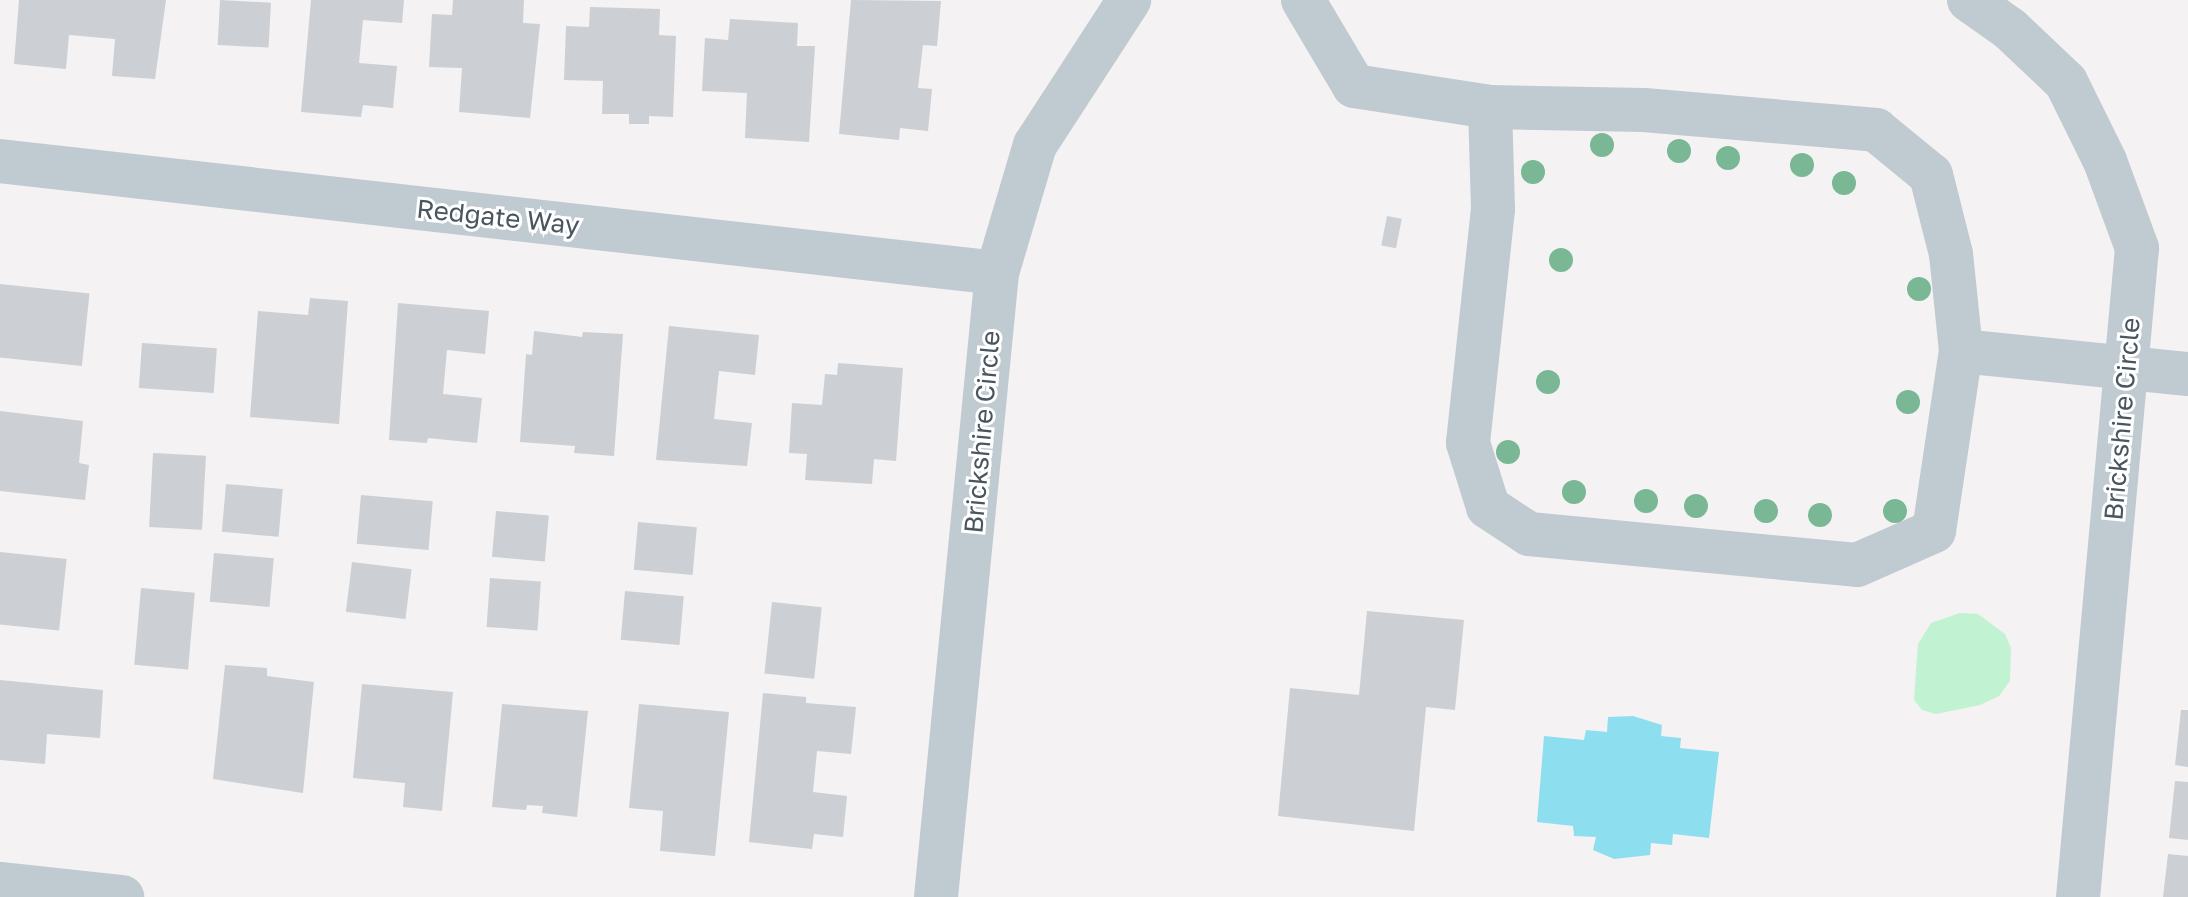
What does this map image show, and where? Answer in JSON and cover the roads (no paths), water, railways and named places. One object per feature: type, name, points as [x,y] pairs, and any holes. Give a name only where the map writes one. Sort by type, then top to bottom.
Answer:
[{"type":"street","name":"Brickshire Circle","points":[[936,897],[997,273],[1035,145],[1129,0]]},
{"type":"street","points":[[1303,0],[1354,86],[1490,107],[1644,110],[1876,130],[1931,175],[1951,254],[1961,351],[1934,531],[1857,565],[1529,534],[1488,507],[1468,443],[1493,209],[1490,107]]},
{"type":"street","name":"Brickshire Circle","points":[[1969,0],[2010,29],[2066,82],[2105,161],[2137,248],[2078,897]]},
{"type":"street","name":"Redgate Way","points":[[0,161],[997,273]]},
{"type":"street","points":[[1961,351],[2188,374]]},
{"type":"street","points":[[0,884],[122,897]]},
{"type":"water","points":[[1633,716],[1662,725],[1661,736],[1681,738],[1680,748],[1719,752],[1709,838],[1673,834],[1672,845],[1651,843],[1650,855],[1614,859],[1593,850],[1596,837],[1574,836],[1573,826],[1537,822],[1544,736],[1584,740],[1586,730],[1607,732],[1608,717]]}]
